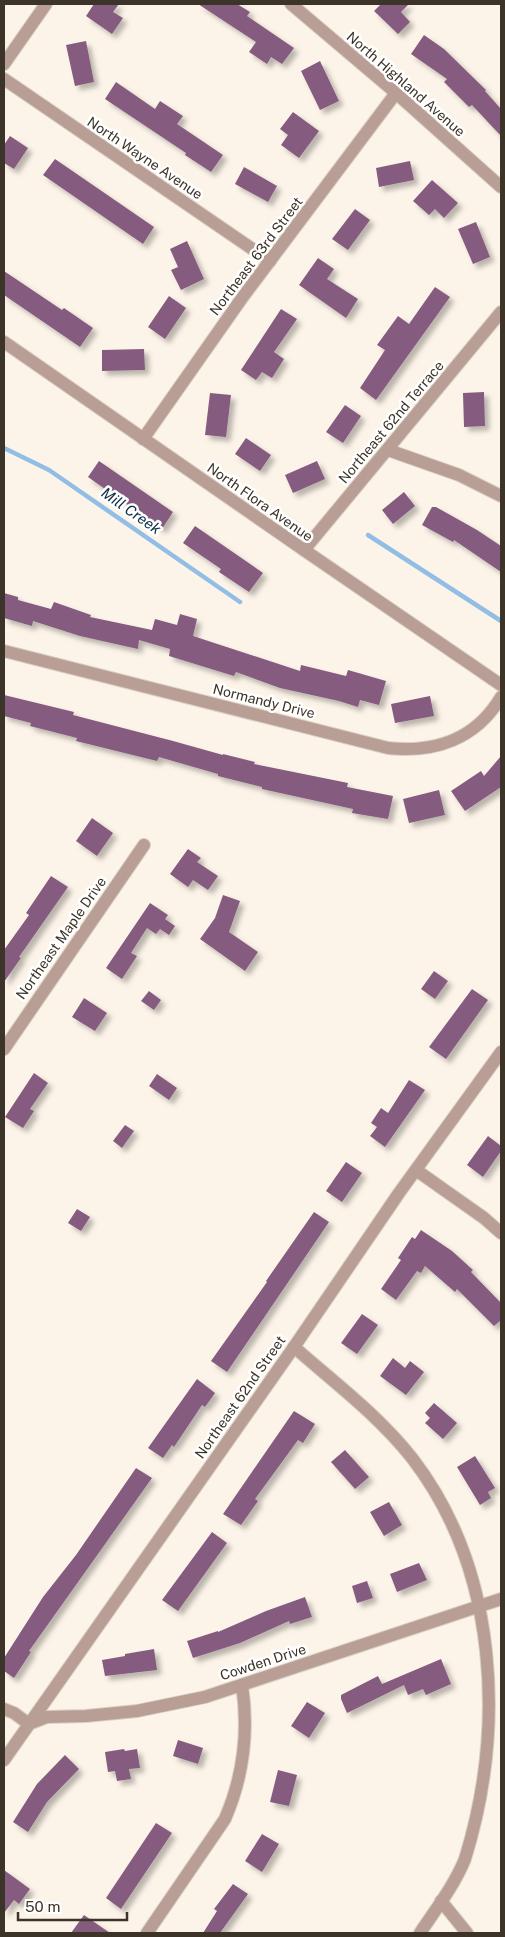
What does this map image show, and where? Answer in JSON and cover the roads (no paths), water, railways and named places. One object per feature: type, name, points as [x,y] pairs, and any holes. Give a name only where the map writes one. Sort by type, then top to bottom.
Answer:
[{"type":"street","points":[[4,64],[46,4]]},
{"type":"street","name":"North Highland Avenue","points":[[291,4],[396,93],[501,187]]},
{"type":"street","name":"North Wayne Avenue","points":[[4,79],[270,261]]},
{"type":"street","name":"Northeast 63rd Street","points":[[143,439],[270,261],[396,93]]},
{"type":"street","name":"Northeast 62nd Terrace","points":[[304,550],[501,312]]},
{"type":"street","name":"North Flora Avenue","points":[[4,342],[501,685]]},
{"type":"street","points":[[388,450],[459,475],[501,496]]},
{"type":"street","name":"Normandy Drive","points":[[4,651],[388,748],[406,750],[444,745],[461,737],[483,720],[501,697]]},
{"type":"street","name":"Northeast Maple Drive","points":[[4,1048],[144,845]]},
{"type":"street","name":"Northeast 62nd Street","points":[[4,1760],[416,1170],[501,1052]]},
{"type":"street","points":[[416,1170],[484,1218],[501,1233]]},
{"type":"street","points":[[294,1347],[357,1399],[386,1427],[413,1459],[436,1492],[453,1524],[470,1565],[483,1605],[490,1636],[495,1680],[496,1722],[493,1761],[488,1786],[478,1824],[453,1884],[420,1933]]},
{"type":"street","name":"Cowden Drive","points":[[29,1724],[47,1717],[120,1713],[178,1704],[242,1685],[501,1599]]},
{"type":"street","points":[[147,1933],[224,1819],[233,1800],[244,1759],[246,1727],[242,1685]]},
{"type":"street","points":[[4,1709],[14,1712],[29,1724]]},
{"type":"street","points":[[441,1901],[466,1933]]},
{"type":"waterway","name":"Mill Creek","points":[[4,448],[49,470],[240,602]]},
{"type":"waterway","name":"Mill Creek","points":[[368,535],[501,621]]}]
